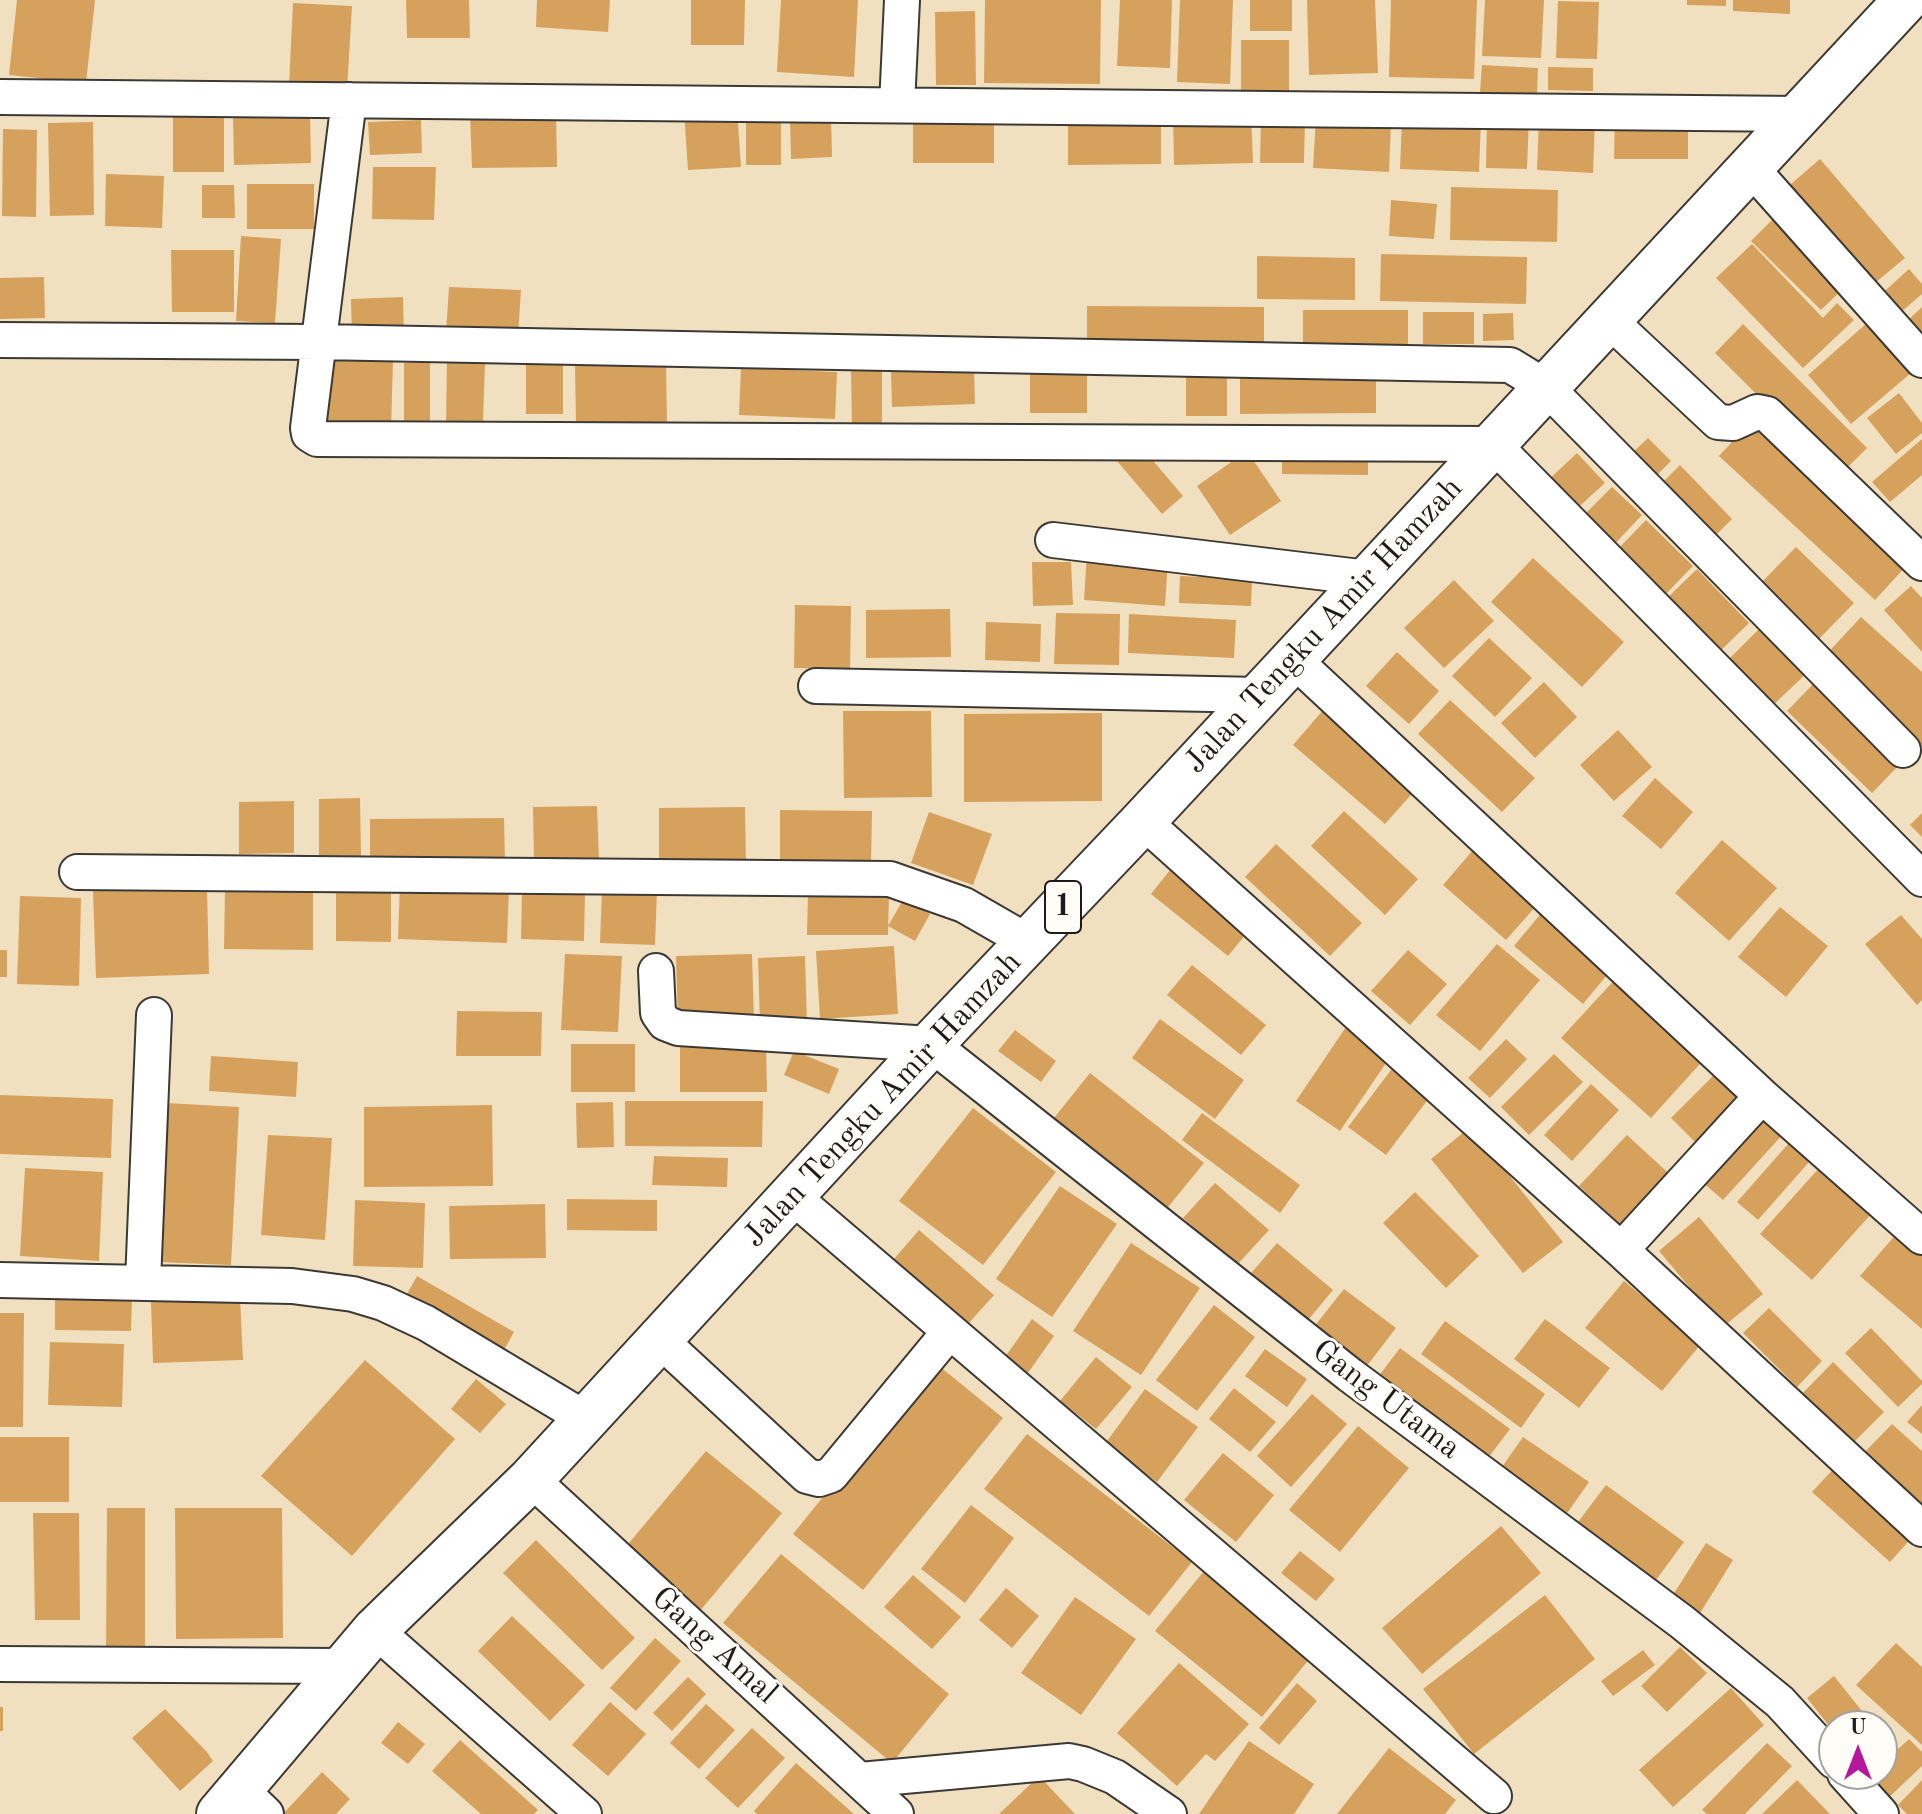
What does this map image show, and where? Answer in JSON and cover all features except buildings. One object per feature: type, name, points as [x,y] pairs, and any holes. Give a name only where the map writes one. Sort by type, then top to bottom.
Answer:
[{"type":"main road","name":"Jalan Tengku Amir Hamzah","points":[[242,1806],[342,1666],[375,1630],[531,1479],[931,1044],[1030,943],[1906,0]]},
{"type":"street","points":[[897,105],[902,0]]},
{"type":"street","points":[[0,97],[1801,114]]},
{"type":"street","points":[[349,100],[308,428],[309,434],[317,439],[1493,444],[1922,879]]},
{"type":"street","points":[[1751,168],[1922,360]]},
{"type":"street","points":[[1609,320],[1718,422],[1733,423],[1757,412],[1767,414],[1922,563]]},
{"type":"street","points":[[0,340],[319,342],[1510,365],[1546,387],[1903,750]]},
{"type":"street","points":[[1053,540],[1368,578]]},
{"type":"street","points":[[1293,659],[1762,1096],[1922,1237]]},
{"type":"street","points":[[816,686],[1260,695]]},
{"type":"street","points":[[1143,821],[1621,1250],[1922,1529]]},
{"type":"street","points":[[77,872],[890,879],[964,905],[1030,943]]},
{"type":"street","points":[[656,971],[658,1013],[665,1023],[678,1028],[931,1044]]},
{"type":"street","points":[[143,1282],[154,1015]]},
{"type":"street","name":"Gang Utama","points":[[931,1044],[1350,1375],[1682,1622],[1780,1702],[1818,1744]]},
{"type":"street","points":[[1621,1250],[1762,1096]]},
{"type":"street","points":[[793,1197],[1494,1796]]},
{"type":"street","points":[[0,1280],[292,1286],[353,1294],[383,1303],[426,1323],[586,1419]]},
{"type":"street","points":[[660,1340],[807,1476],[819,1479],[831,1475],[950,1331]]},
{"type":"street","name":"Gang Amal","points":[[531,1479],[896,1814]]},
{"type":"street","points":[[375,1630],[584,1814]]},
{"type":"street","points":[[0,1664],[342,1666]]},
{"type":"street","points":[[860,1780],[1069,1761],[1115,1777],[1169,1814]]},
{"type":"street","points":[[1859,1790],[1881,1814]]}]
